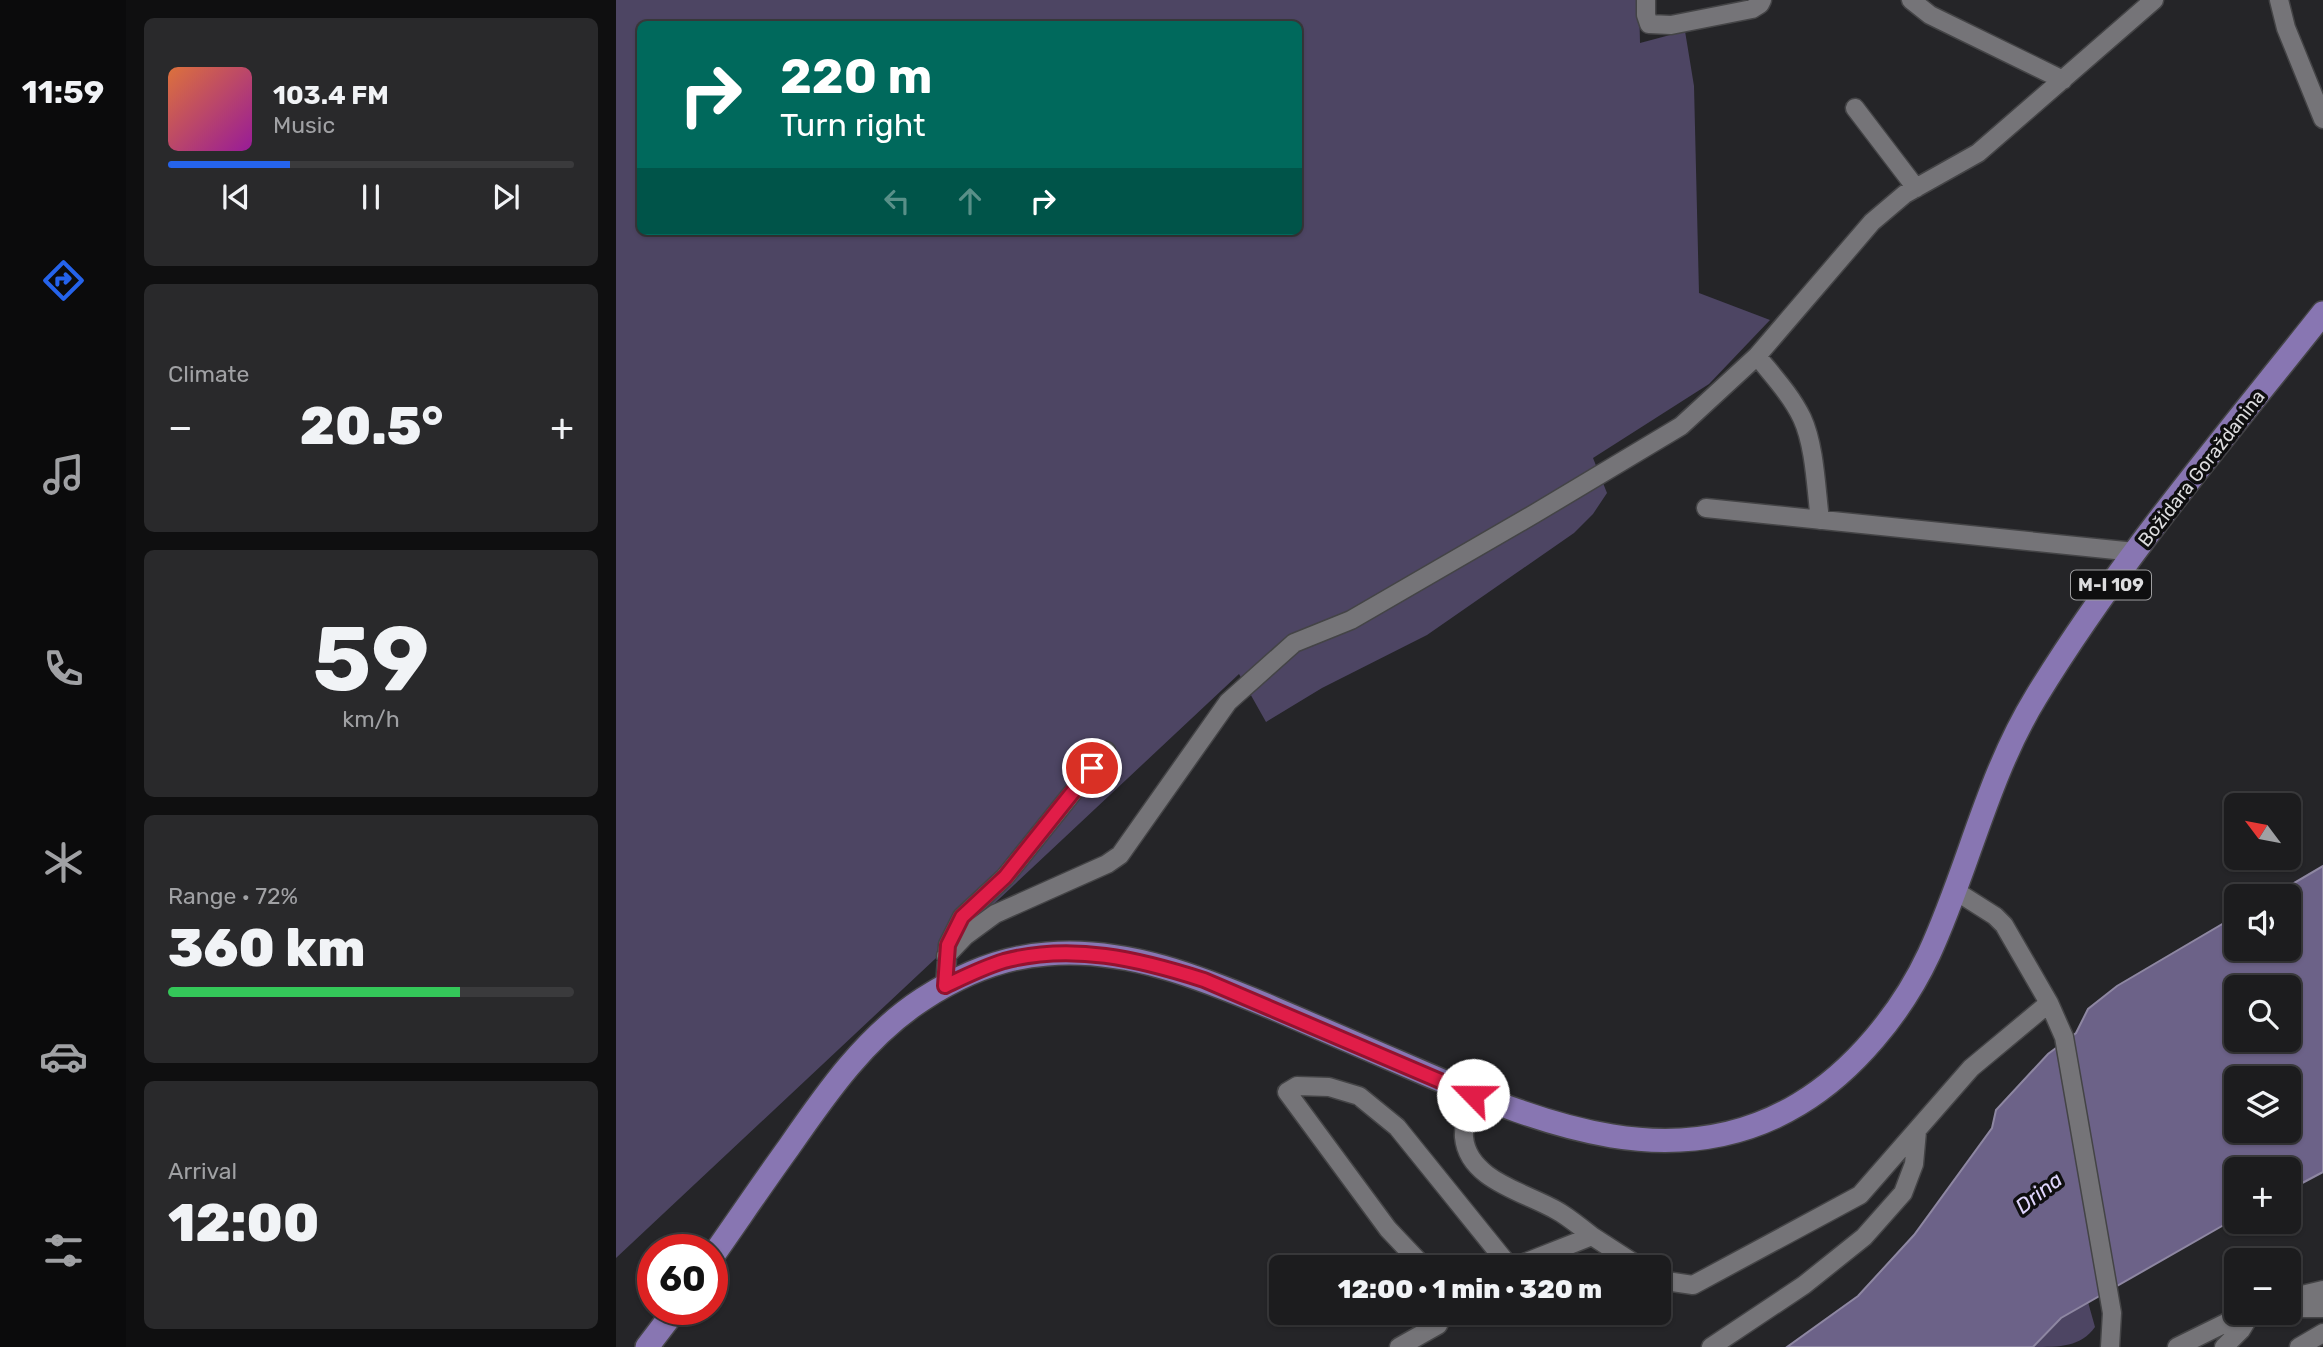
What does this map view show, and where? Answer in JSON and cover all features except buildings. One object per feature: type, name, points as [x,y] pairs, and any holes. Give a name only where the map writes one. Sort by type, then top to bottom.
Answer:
[{"type":"main road","name":"Božidara Goraždanina","points":[[1954,890],[2014,736],[2049,678],[2135,552],[2323,313]]},
{"type":"main road","name":"M-I 109","points":[[728,1234],[844,1071],[882,1031],[920,1000],[945,986],[980,970],[1022,957],[1084,953],[1119,957],[1169,969],[1204,980],[1473,1095],[1567,1128],[1618,1139],[1683,1140],[1717,1136],[1758,1124],[1796,1106],[1829,1083],[1869,1045],[1917,978],[1954,890]]},
{"type":"main road","points":[[647,1347],[664,1325]]},
{"type":"street","points":[[1646,0],[1646,15],[1650,24],[1671,25],[1752,9],[1762,0]]},
{"type":"street","points":[[1911,0],[1930,15],[2063,80]]},
{"type":"street","points":[[946,956],[965,936],[995,914],[1107,864],[1120,855],[1228,702],[1294,643],[1351,620],[1681,426],[1757,356],[1872,222],[1905,194],[1978,153],[2154,0]]},
{"type":"street","points":[[2279,0],[2286,28],[2323,119]]},
{"type":"street","points":[[1855,108],[1916,188]]},
{"type":"street","points":[[1757,356],[1793,402],[1803,420],[1809,441],[1820,520]]},
{"type":"street","points":[[1706,508],[2135,552]]},
{"type":"street","points":[[945,986],[946,956],[962,917],[1005,877],[1106,751]]},
{"type":"street","points":[[1954,890],[1995,916],[2004,925],[2049,1003],[2064,1037],[2112,1313],[2110,1347]]},
{"type":"street","points":[[1671,1282],[1693,1285],[1860,1195],[1971,1068],[2049,1003]]},
{"type":"street","points":[[1413,1255],[1388,1229],[1287,1092],[1297,1086],[1329,1087],[1359,1096],[1397,1127],[1502,1255]]},
{"type":"street","points":[[1473,1095],[1464,1138],[1473,1162],[1492,1178],[1561,1213],[1621,1255]]},
{"type":"street","points":[[1711,1347],[1804,1285],[1864,1237],[1903,1193],[1914,1164],[1917,1131]]},
{"type":"street","points":[[1543,1255],[1591,1236]]},
{"type":"street","points":[[2301,1295],[2323,1290]]},
{"type":"street","points":[[2301,1308],[2323,1308]]},
{"type":"street","points":[[2177,1347],[2224,1324]]},
{"type":"street","points":[[1399,1347],[1438,1325]]},
{"type":"street","points":[[2224,1347],[2244,1325]]},
{"type":"street","points":[[2299,1347],[2323,1333]]},
{"type":"shaded area","points":[[616,0],[1639,0],[1640,43],[1685,31],[1694,86],[1699,293],[1770,320],[1709,384],[1593,458],[1607,493],[1593,514],[1574,533],[1427,635],[1322,688],[1266,722],[1239,674],[642,1234],[637,1234],[637,1238],[616,1258]]},
{"type":"shaded area","points":[[2088,1302],[2095,1327],[2083,1339],[2052,1347],[2033,1347],[2061,1318]]},
{"type":"water","name":"Drina","points":[[2323,866],[2323,1172],[2301,1184],[2301,1157],[2224,1157],[2224,1225],[2061,1318],[2033,1347],[1787,1347],[1858,1296],[1914,1235],[1992,1128],[1996,1110],[2048,1054],[2076,1033],[2088,1009],[2117,986],[2224,923],[2224,961],[2301,961],[2301,884],[2292,884]]},
{"type":"route","points":[[1092,768],[1005,877],[962,917],[948,945],[945,986],[980,970],[1022,957],[1084,953],[1119,957],[1204,980],[1473,1095]]}]
